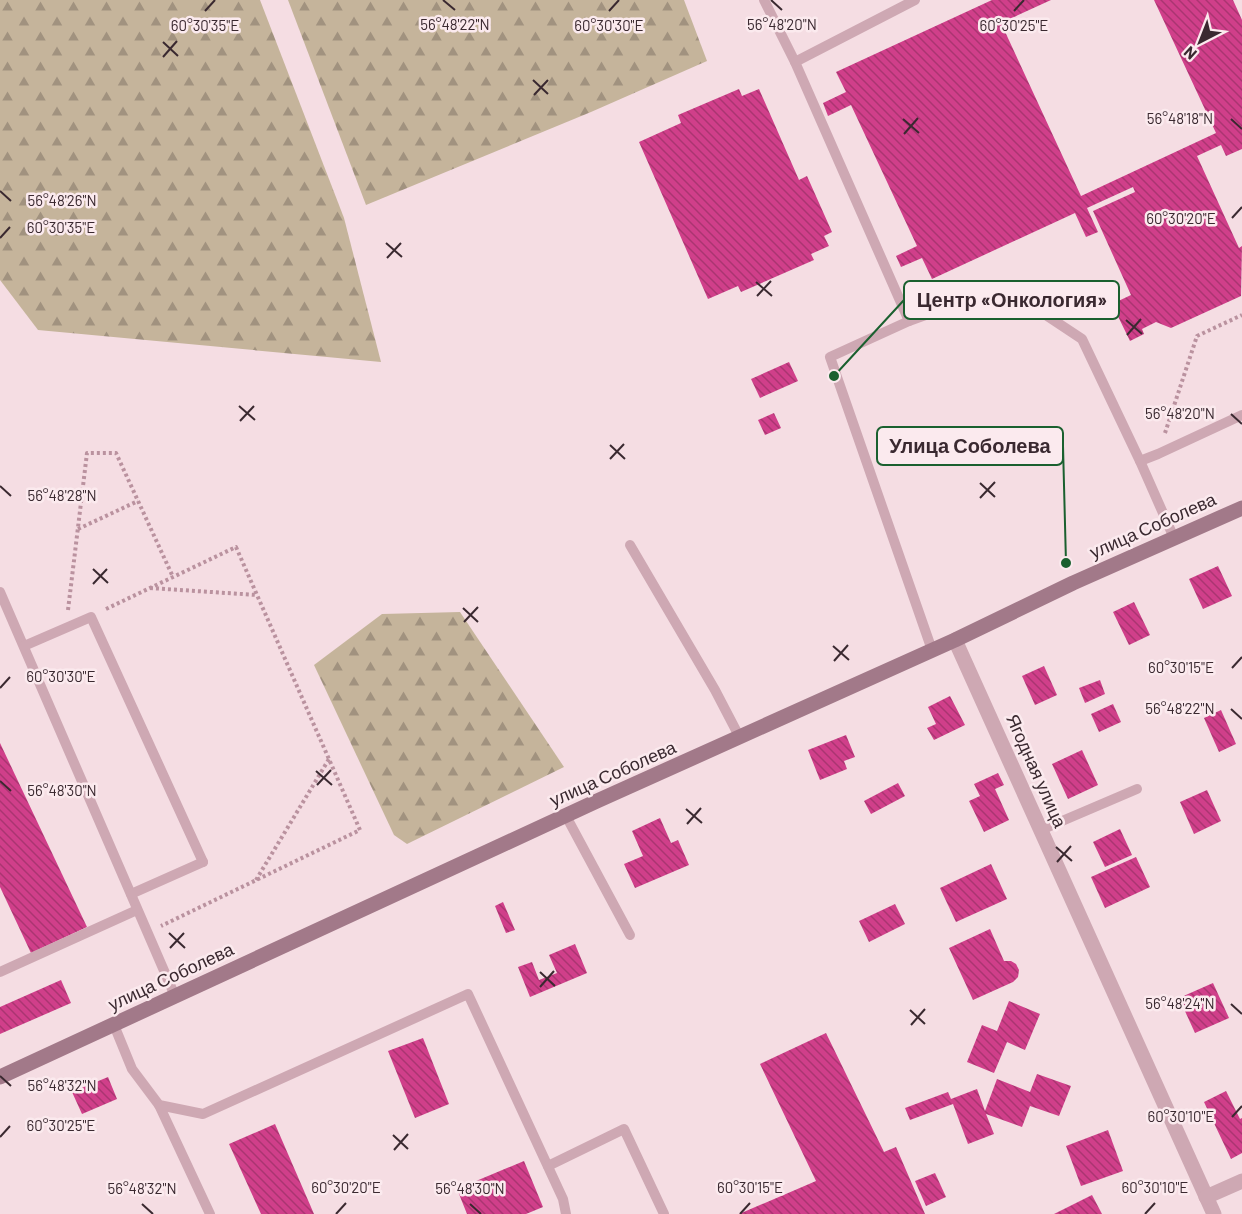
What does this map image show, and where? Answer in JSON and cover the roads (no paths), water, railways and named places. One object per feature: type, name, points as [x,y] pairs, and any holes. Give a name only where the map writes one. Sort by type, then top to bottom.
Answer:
[{"type":"street","name":"улица Соболева","points":[[0,1077],[566,816],[955,640],[1073,583],[1242,508]]},
{"type":"street","name":"Ягодная улица","points":[[955,640],[1214,1214]]},
{"type":"street","points":[[1206,1197],[1242,1180]]},
{"type":"lane","points":[[764,0],[795,62],[909,321]]},
{"type":"lane","points":[[795,62],[915,0]]},
{"type":"lane","points":[[932,650],[830,357],[909,321],[986,293],[1008,290],[1082,339],[1174,538]]},
{"type":"lane","points":[[1140,461],[1242,415]]},
{"type":"lane","points":[[630,545],[715,690],[740,738]]},
{"type":"lane","points":[[0,592],[175,996]]},
{"type":"lane","points":[[24,646],[91,617],[203,862],[131,894]]},
{"type":"lane","points":[[1041,831],[1137,789]]},
{"type":"lane","points":[[566,816],[630,935]]},
{"type":"lane","points":[[0,972],[137,910]]},
{"type":"lane","points":[[159,1105],[203,1114],[468,994],[563,1199],[566,1214]]},
{"type":"lane","points":[[114,1024],[132,1068],[159,1105],[210,1214]]},
{"type":"lane","points":[[548,1166],[624,1129],[664,1214]]},
{"type":"place","name":"Центр «Онкология»","points":[[834,376]]},
{"type":"place","name":"Улица Соболева","points":[[1066,563]]}]
